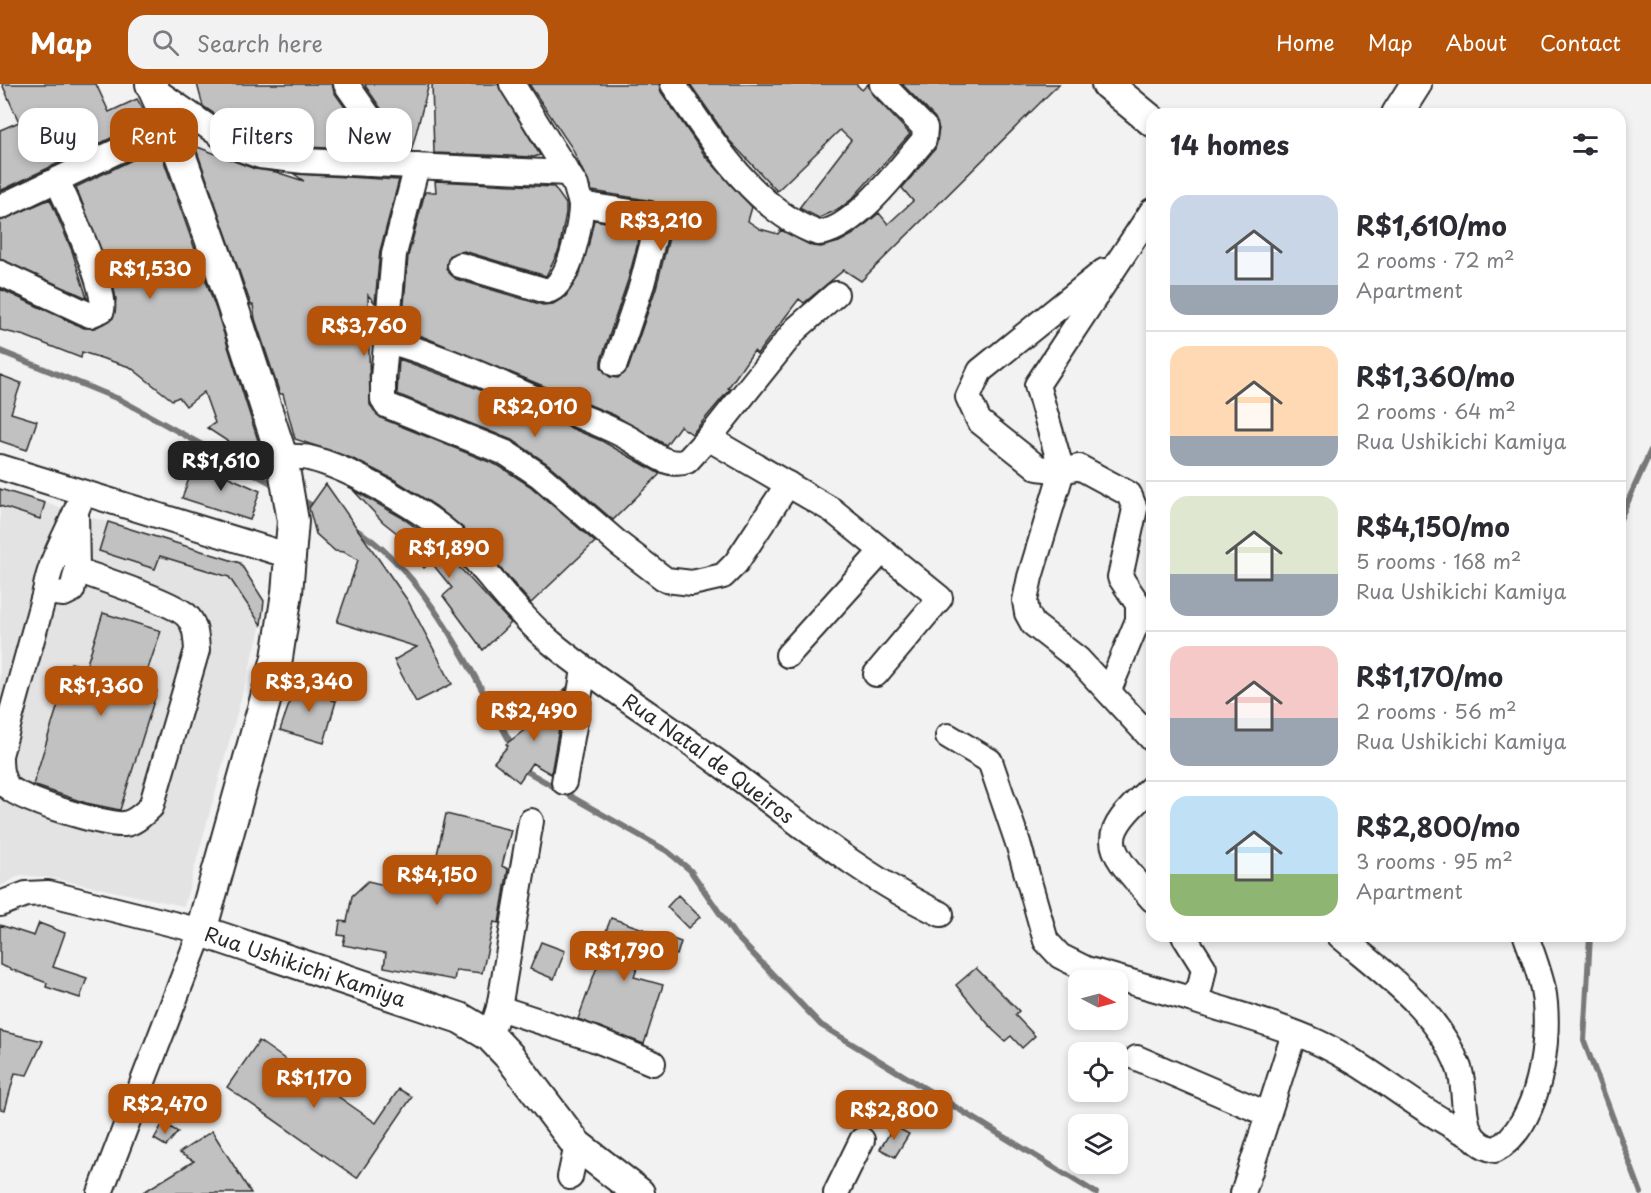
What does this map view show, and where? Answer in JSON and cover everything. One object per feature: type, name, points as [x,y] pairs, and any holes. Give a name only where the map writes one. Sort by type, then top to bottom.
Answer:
[{"type":"main road","points":[[1107,84],[1146,116]]},
{"type":"main road","points":[[1401,108],[1416,84]]},
{"type":"main road","name":"Rua Ushikichi Kamiya","points":[[153,87],[162,108]]},
{"type":"main road","name":"Rua Ushikichi Kamiya","points":[[183,162],[217,258],[283,463],[293,521],[277,658],[201,931],[428,1005],[460,1018],[490,1036],[510,1057],[577,1145],[639,1193]]},
{"type":"street","points":[[346,84],[410,166],[394,254],[383,378],[383,399],[386,405],[481,442],[515,459],[539,475],[619,544],[666,580],[692,583],[723,576],[736,563],[788,484]]},
{"type":"street","points":[[460,265],[547,291],[553,290],[564,279],[574,244],[581,204],[568,173],[512,84]]},
{"type":"street","points":[[674,84],[724,155],[754,190],[777,208],[818,233],[835,229],[861,210],[924,140],[925,128],[882,84]]},
{"type":"street","points":[[153,87],[221,137],[240,149],[260,156],[568,173]]},
{"type":"street","points":[[0,207],[110,155]]},
{"type":"street","points":[[0,273],[90,315],[99,313],[103,305],[96,280],[57,180]]},
{"type":"street","points":[[581,204],[650,215],[658,222],[642,284],[615,364]]},
{"type":"street","points":[[1146,220],[1037,385],[1062,471],[1029,577],[1025,601],[1027,613],[1034,624],[1078,659],[1146,732]]},
{"type":"street","points":[[1108,690],[1138,620],[1138,604],[1120,577],[1136,508],[1130,494],[1079,467],[1062,471],[1038,468],[979,421],[968,397],[980,371],[1122,256]]},
{"type":"street","points":[[387,341],[421,350],[612,430],[672,464],[687,461],[796,329],[836,294]]},
{"type":"street","points":[[708,438],[832,510],[940,598],[876,674]]},
{"type":"street","name":"Rua Natal de Queiros","points":[[283,463],[307,457],[316,460],[370,484],[415,509],[459,543],[552,643],[584,670],[722,765],[832,847],[924,907],[941,914]]},
{"type":"street","points":[[0,467],[80,503],[290,556]]},
{"type":"street","points":[[45,592],[64,594],[72,590],[77,570],[80,503]]},
{"type":"street","points":[[77,570],[171,607],[186,615],[196,631],[197,650],[151,807],[141,817],[126,824],[109,823],[21,797],[8,787],[0,772],[0,755],[52,562],[80,503]]},
{"type":"street","points":[[788,655],[882,551]]},
{"type":"street","points":[[564,782],[584,670]]},
{"type":"street","points":[[948,736],[990,761],[1018,843],[1046,941],[1060,956],[1086,969],[1190,999],[1317,1042],[1351,1061],[1439,1120],[1471,1136],[1481,1146],[1495,1150],[1509,1142],[1527,1113],[1545,1053],[1546,1020],[1543,989],[1528,942]]},
{"type":"street","points":[[1146,793],[1123,814],[1114,829],[1112,840],[1117,856],[1146,892]]},
{"type":"street","points":[[490,1036],[499,1008],[531,821]]},
{"type":"street","points":[[0,904],[26,894],[48,893],[201,931],[100,1193]]},
{"type":"street","points":[[1188,942],[1204,968],[1200,987],[1190,999]]},
{"type":"street","points":[[1347,942],[1426,1011],[1445,1037],[1460,1071],[1465,1114],[1471,1136]]},
{"type":"street","points":[[499,1008],[594,1039],[653,1063]]},
{"type":"street","points":[[1243,1193],[1294,1034]]},
{"type":"street","points":[[1137,1058],[1267,1114]]},
{"type":"street","points":[[836,1193],[862,1140]]},
{"type":"street","points":[[570,1177],[577,1145]]},
{"type":"shaded area","points":[[0,489],[240,563],[264,601],[259,633],[184,906],[52,878],[21,875],[0,886]]},
{"type":"building","points":[[2,84],[96,84],[110,112],[110,139],[98,144],[98,108],[18,108],[18,120]]},
{"type":"building","points":[[197,84],[332,84],[334,92],[345,108],[326,108],[326,148],[314,147],[314,108],[210,108],[210,111],[203,106]]},
{"type":"building","points":[[365,84],[429,84],[412,148],[412,108],[381,108]]},
{"type":"building","points":[[432,84],[498,84],[540,155],[534,157],[434,153]]},
{"type":"building","points":[[529,84],[659,84],[661,92],[706,157],[752,207],[748,221],[760,229],[778,234],[781,230],[812,246],[821,247],[839,242],[854,234],[879,213],[888,224],[913,201],[902,188],[935,149],[939,129],[935,118],[902,84],[1059,84],[861,281],[844,270],[804,303],[799,299],[757,354],[754,351],[728,388],[730,389],[692,434],[680,426],[666,445],[614,415],[402,328],[408,256],[425,192],[436,192],[435,181],[554,187],[566,204],[566,213],[559,250],[546,276],[464,251],[450,255],[446,269],[456,279],[543,305],[553,304],[566,296],[580,274],[594,220],[642,228],[628,280],[601,360],[601,367],[610,377],[618,378],[628,369],[656,288],[672,226],[671,217],[653,201],[592,191],[572,148]]},
{"type":"building","points":[[690,84],[856,84],[862,90],[868,84],[872,94],[910,134],[852,199],[839,209],[819,218],[799,208],[851,140],[840,130],[777,191],[729,140]]},
{"type":"building","points":[[137,99],[142,108],[118,108]]},
{"type":"building","points":[[18,122],[18,162],[61,162],[0,191],[0,130]]},
{"type":"building","points":[[198,147],[210,152],[210,162],[237,162],[304,181],[294,174],[399,180],[380,251],[375,303],[368,295],[370,405],[381,418],[499,466],[530,486],[595,542],[531,603],[468,532],[436,506],[395,480],[351,458],[295,439],[283,394],[280,394],[255,319],[253,305],[251,305],[198,155]]},
{"type":"building","points":[[128,162],[164,162],[217,312],[263,456],[247,454],[207,428],[215,423],[204,392],[186,406],[179,397],[172,400],[130,367],[82,352],[81,358],[25,336],[0,330],[0,289],[84,328],[95,328],[113,318],[116,299],[112,279],[76,187]]},
{"type":"building","points":[[50,199],[72,251],[87,298],[0,259],[0,221]]},
{"type":"building","points":[[399,359],[459,381],[602,441],[660,474],[613,520],[548,464],[514,441],[397,394]]},
{"type":"building","points":[[0,375],[21,383],[11,413],[37,421],[27,450],[0,441]]},
{"type":"building","points":[[195,462],[260,491],[250,520],[182,498]]},
{"type":"building","points":[[326,484],[408,601],[452,684],[416,702],[394,660],[417,647],[337,622],[358,560],[344,552],[335,551],[316,534],[309,508]]},
{"type":"building","points":[[0,489],[45,503],[40,519],[0,506]]},
{"type":"building","points":[[353,490],[401,517],[436,542],[511,623],[483,650],[443,596],[452,588],[431,562],[424,568],[404,544],[407,541],[383,522]]},
{"type":"building","points":[[108,522],[240,563],[264,601],[261,625],[229,577],[160,556],[155,569],[99,551]]},
{"type":"building","points":[[103,613],[161,631],[142,686],[157,691],[120,810],[86,803],[33,785],[71,663],[86,667]]},
{"type":"building","points":[[318,683],[323,684],[331,700],[336,701],[324,743],[280,730],[294,690]]},
{"type":"building","points":[[566,688],[551,774],[532,763],[519,782],[494,762],[508,746],[506,744],[527,728],[525,725]]},
{"type":"building","points":[[446,814],[511,830],[502,866],[508,869],[499,923],[494,922],[482,973],[456,970],[454,980],[384,967],[386,953],[343,945],[345,936],[338,935],[340,921],[347,922],[352,896],[368,881],[401,889],[404,880],[430,886]]},
{"type":"building","points":[[678,895],[700,917],[688,928],[667,907]]},
{"type":"building","points":[[611,918],[681,942],[677,955],[646,945],[634,977],[663,985],[644,1044],[578,1019],[598,964],[594,963]]},
{"type":"building","points":[[39,923],[65,933],[53,967],[87,978],[80,998],[46,987],[47,983],[0,965],[0,925],[34,936]]},
{"type":"building","points":[[541,942],[565,951],[554,979],[530,969]]},
{"type":"building","points":[[976,968],[1019,1011],[1015,1015],[1035,1036],[1022,1048],[1011,1036],[1005,1041],[993,1030],[956,985]]},
{"type":"building","points":[[0,1031],[43,1041],[27,1075],[15,1073],[5,1110],[0,1109]]},
{"type":"building","points":[[259,1041],[376,1123],[399,1089],[412,1097],[357,1178],[227,1087]]},
{"type":"building","points":[[163,1123],[178,1132],[166,1146],[154,1139]]},
{"type":"building","points":[[894,1126],[909,1134],[895,1157],[880,1149]]},
{"type":"building","points":[[212,1131],[251,1193],[142,1193],[194,1161],[179,1153]]},
{"type":"waterway","points":[[0,351],[121,400],[278,487]]},
{"type":"waterway","points":[[1626,506],[1651,450]]},
{"type":"waterway","points":[[298,498],[318,509]]},
{"type":"waterway","points":[[353,528],[379,546],[403,569],[425,596],[464,657],[513,747]]},
{"type":"waterway","points":[[523,763],[528,772],[667,851],[690,870],[734,934],[821,1025],[1096,1193]]},
{"type":"waterway","points":[[1590,942],[1584,1041],[1641,1193]]}]
